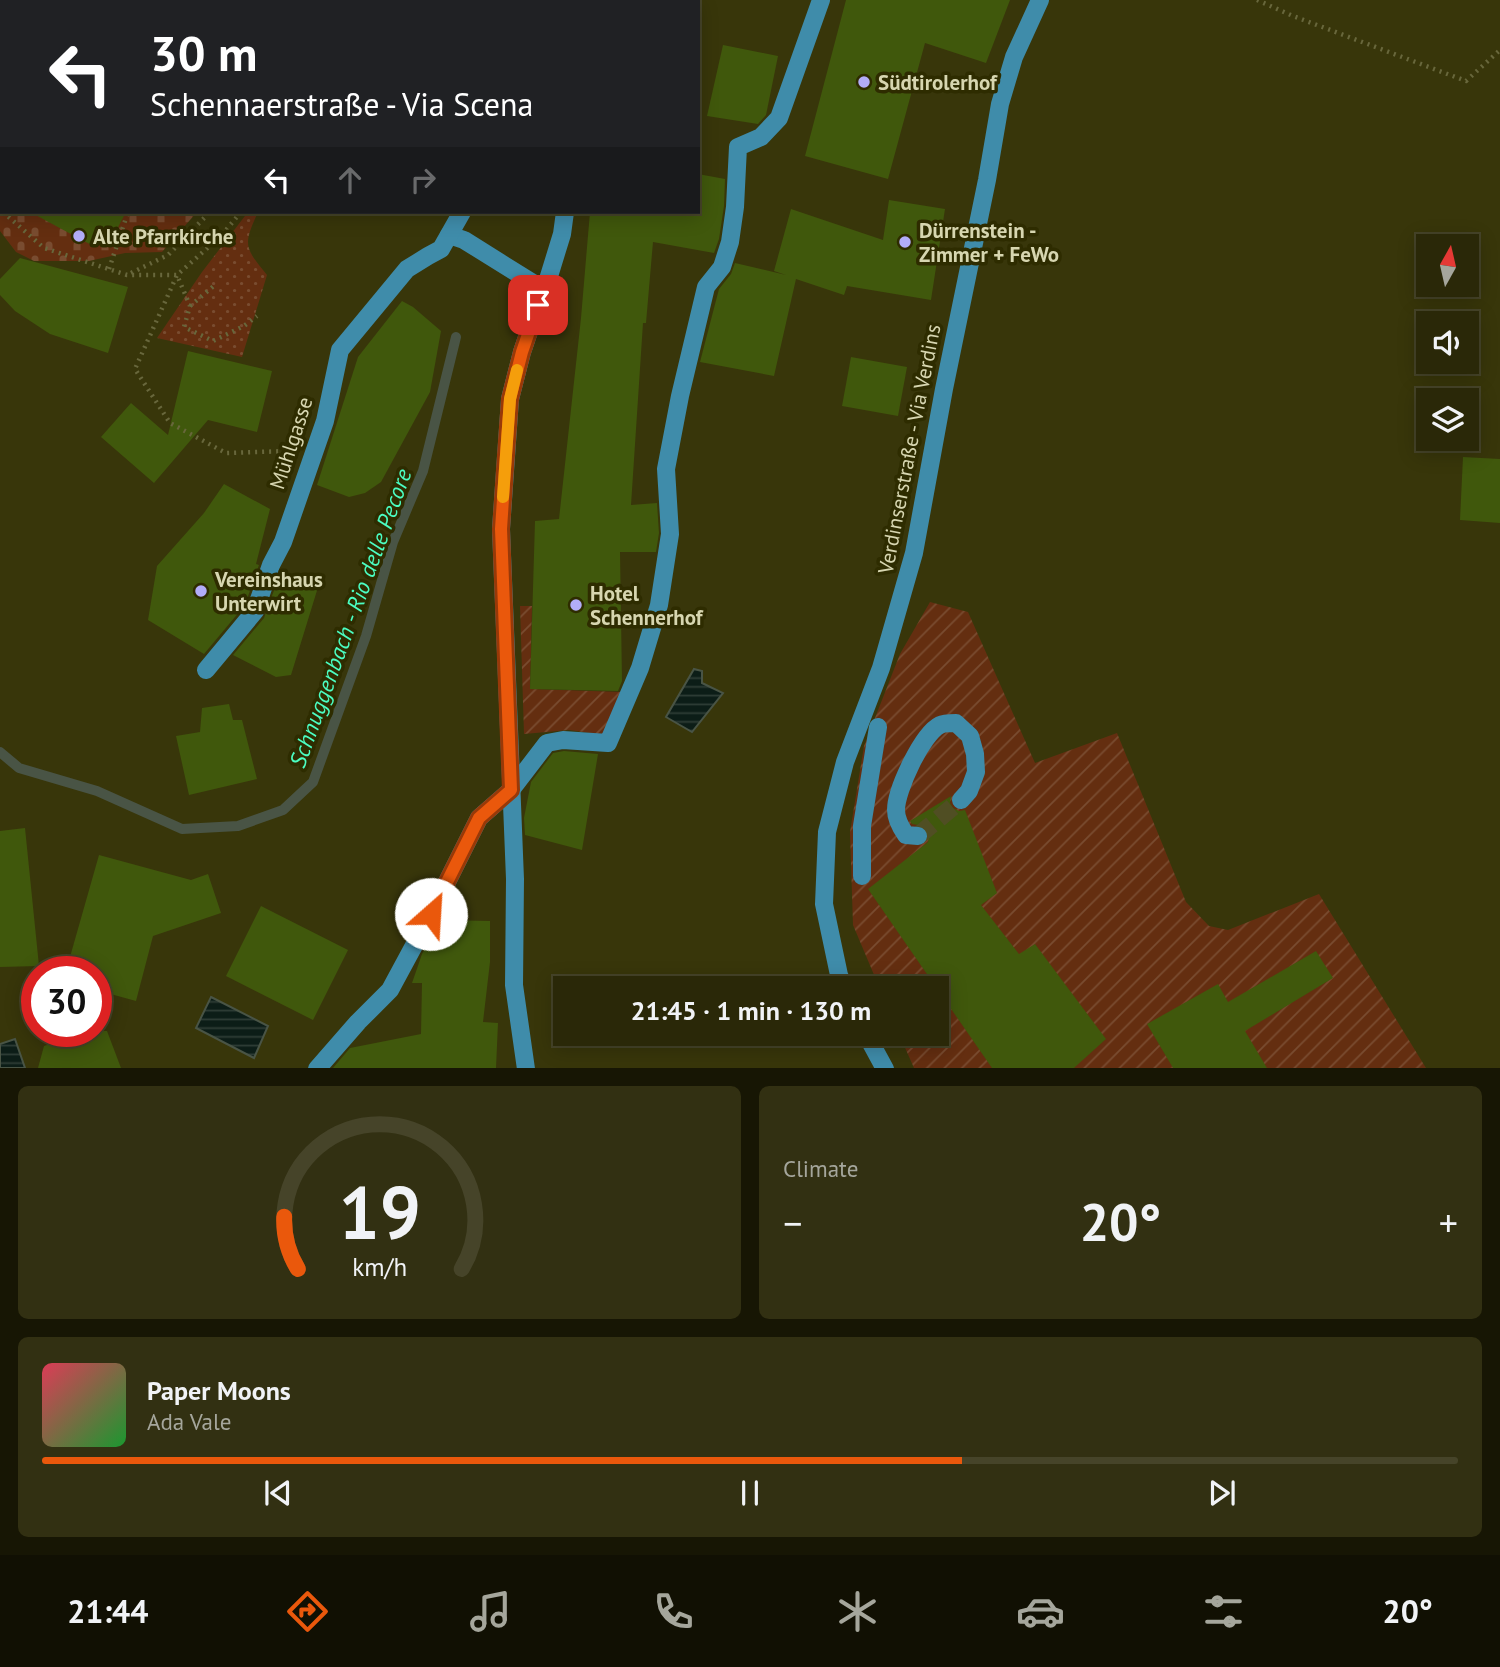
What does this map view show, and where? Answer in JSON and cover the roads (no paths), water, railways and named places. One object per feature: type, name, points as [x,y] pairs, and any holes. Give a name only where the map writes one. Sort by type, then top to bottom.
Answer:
[{"type":"street","points":[[318,1068],[390,990],[479,818],[511,790],[547,744],[563,740],[608,743],[640,668],[659,605],[670,534],[666,469],[706,287],[722,267],[730,242],[738,147],[761,137],[779,118],[821,0]]},
{"type":"street","name":"Verdinserstraße - Via Verdins","points":[[839,976],[824,904],[827,832],[845,762],[881,668],[914,553],[1000,104],[1014,57],[1041,0]]},
{"type":"street","points":[[445,242],[461,214]]},
{"type":"street","points":[[526,1068],[514,985],[516,879],[501,529],[510,399],[522,352],[562,234],[565,214]]},
{"type":"street","points":[[445,242],[464,240],[544,290]]},
{"type":"street","name":"Mühlgasse","points":[[206,670],[255,611],[271,565],[283,542],[325,421],[340,350],[407,269],[445,242]]},
{"type":"street","points":[[918,836],[906,835],[900,826],[896,810],[905,778],[916,754],[927,736],[941,724],[956,723],[970,736],[975,754],[976,772],[969,791],[961,800]]},
{"type":"street","points":[[862,876],[862,826],[878,727]]},
{"type":"street","points":[[873,1046],[884,1068]]},
{"type":"waterway","name":"Schnuggenbach - Rio delle Pecore","points":[[0,752],[19,768],[97,791],[182,829],[238,826],[283,810],[313,782],[366,636],[393,542],[423,471],[456,337]]},
{"type":"tunnel","points":[[918,836],[961,800]]},
{"type":"place","name":"Südtirolerhof","points":[[864,82]]},
{"type":"place","name":"Alte Pfarrkirche","points":[[79,236]]},
{"type":"place","name":"Dürrenstein - Zimmer + FeWo","points":[[905,242]]},
{"type":"place","name":"Vereinshaus Unterwirt","points":[[201,591]]},
{"type":"place","name":"Hotel Schennerhof","points":[[576,605]]}]
